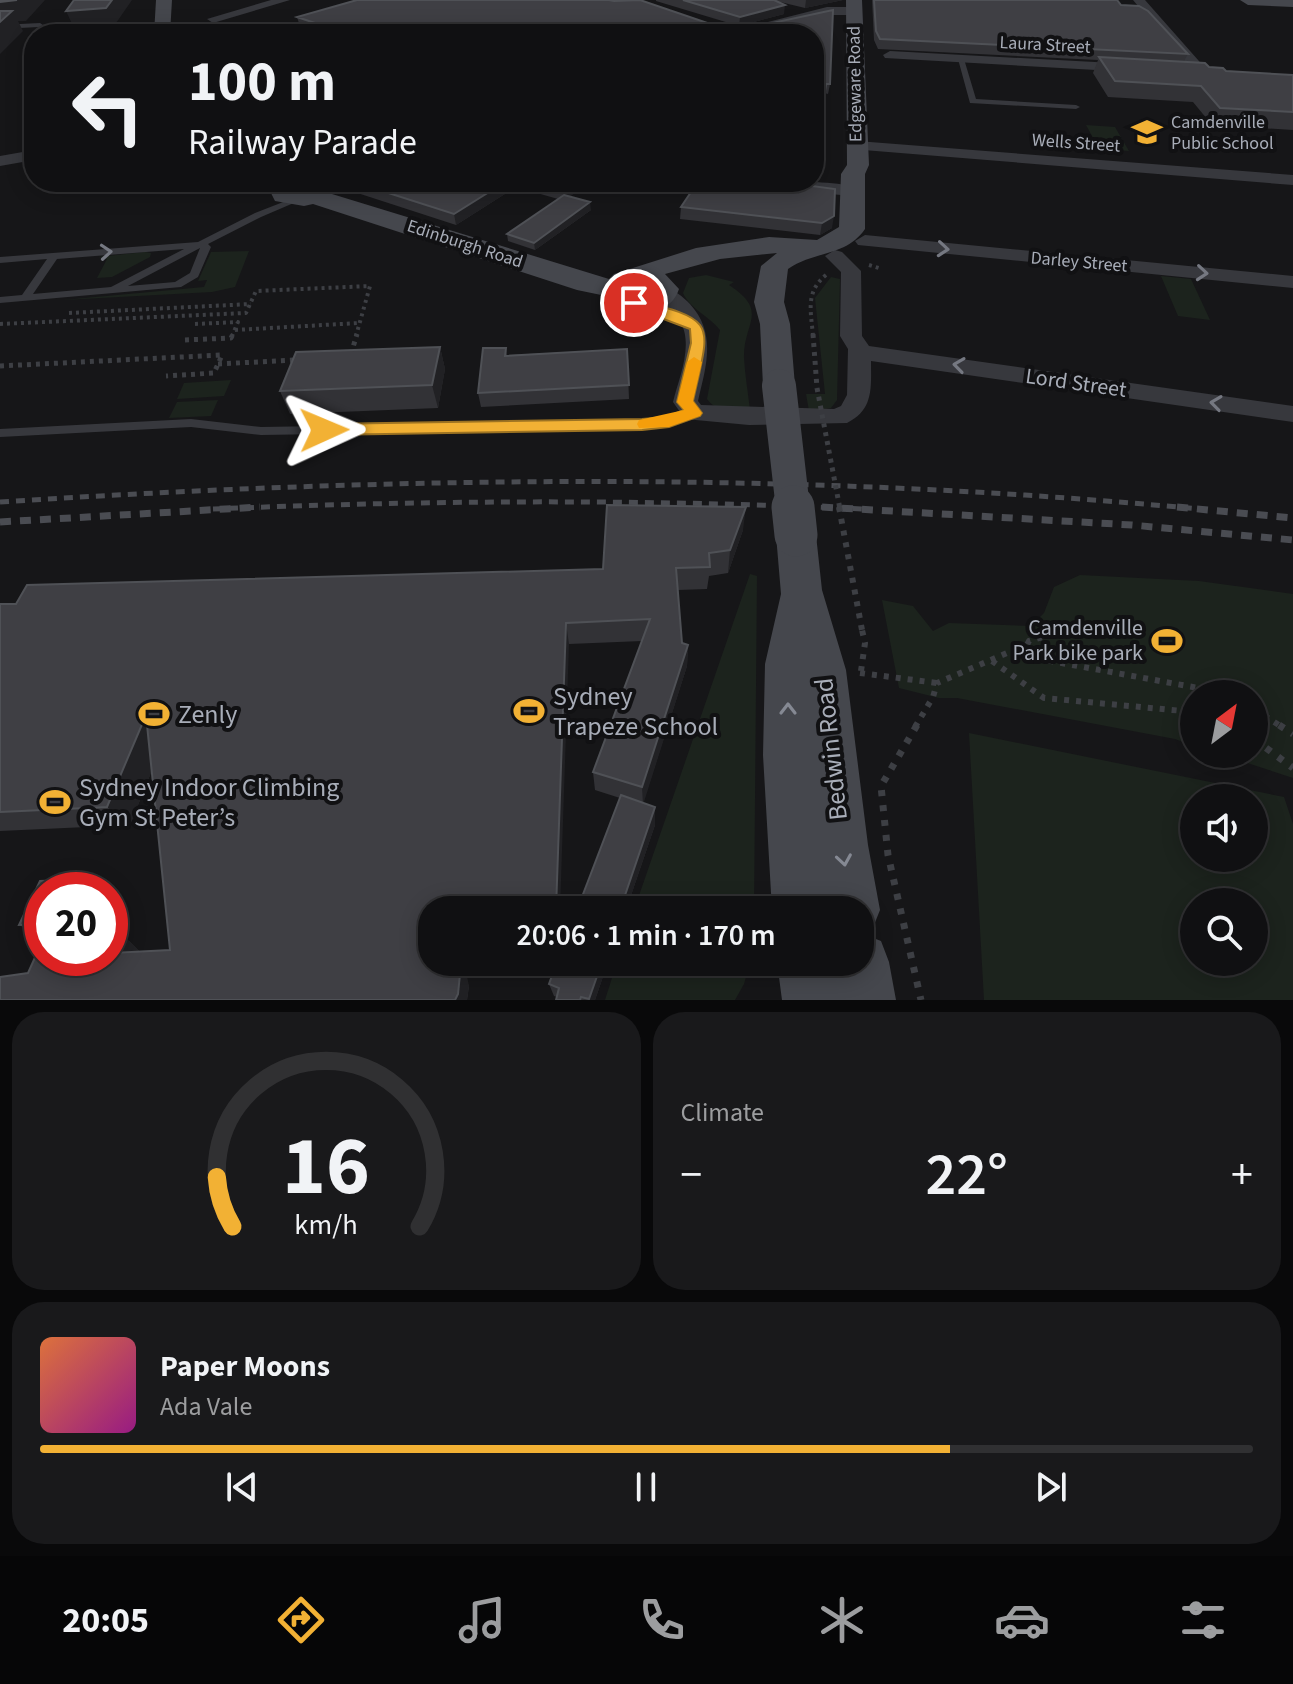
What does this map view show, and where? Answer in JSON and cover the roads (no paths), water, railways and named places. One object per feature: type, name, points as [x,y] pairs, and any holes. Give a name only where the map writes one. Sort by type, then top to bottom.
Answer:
[{"type":"main road","points":[[162,24],[164,0]]},
{"type":"main road","points":[[1248,0],[1293,2]]},
{"type":"main road","name":"Edgeware Road","points":[[854,6],[856,168]]},
{"type":"main road","points":[[688,260],[752,258],[783,270],[824,260],[864,243],[862,175],[856,168]]},
{"type":"main road","points":[[824,260],[852,229],[856,168]]},
{"type":"main road","name":"Edinburgh Road","points":[[305,192],[587,284],[643,289]]},
{"type":"main road","points":[[643,289],[662,265],[777,243],[824,260]]},
{"type":"main road","name":"Bedwin Road","points":[[783,270],[786,302],[772,313],[779,386],[801,590],[823,670],[841,845],[850,896]]},
{"type":"main road","points":[[643,289],[694,271],[735,276],[772,313]]},
{"type":"main road","name":"Bedwin Road","points":[[801,590],[788,664],[788,755],[805,896]]},
{"type":"main road","name":"Bedwin Road","points":[[829,976],[866,1000]]},
{"type":"street","points":[[213,19],[284,0]]},
{"type":"street","points":[[1139,0],[1201,72]]},
{"type":"street","points":[[759,24],[785,15],[806,16],[854,6]]},
{"type":"street","points":[[769,24],[785,15]]},
{"type":"street","points":[[699,22],[705,24]]},
{"type":"street","name":"Laura Street","points":[[890,55],[1143,69]]},
{"type":"street","points":[[1173,70],[1216,73]]},
{"type":"street","points":[[0,161],[24,157]]},
{"type":"street","name":"Wells Street","points":[[824,172],[856,168],[1293,180]]},
{"type":"street","points":[[643,289],[678,303],[697,328],[698,343],[685,402],[694,413],[838,417],[848,413],[859,395],[859,350],[851,336],[858,304],[864,243]]},
{"type":"street","name":"Darley Street","points":[[864,243],[1293,282]]},
{"type":"street","points":[[824,260],[851,271],[858,304]]},
{"type":"street","points":[[643,289],[693,322]]},
{"type":"street","name":"Lord Street","points":[[859,350],[1293,414]]},
{"type":"lane","points":[[0,27],[24,26]]},
{"type":"lane","points":[[961,59],[973,101],[1076,107]]},
{"type":"lane","points":[[108,291],[258,215],[292,192]]},
{"type":"lane","points":[[258,215],[292,192]]},
{"type":"lane","points":[[0,260],[206,247],[194,275],[169,287],[0,300]]},
{"type":"lane","points":[[25,298],[54,256]]},
{"type":"lane","points":[[0,433],[191,423],[261,431],[642,425],[669,422],[694,413]]},
{"type":"railway","points":[[0,502],[300,487],[600,482],[899,488],[1193,509]]},
{"type":"railway","points":[[239,508],[538,502],[849,509]]},
{"type":"railway","points":[[239,508],[260,507]]},
{"type":"railway","points":[[822,507],[849,509]]},
{"type":"railway","points":[[1177,507],[1193,509]]},
{"type":"railway","points":[[0,522],[239,508]]},
{"type":"railway","points":[[213,509],[239,508]]},
{"type":"railway","points":[[849,509],[863,509]]},
{"type":"railway","points":[[849,509],[1132,525],[1293,540]]},
{"type":"railway","points":[[1193,509],[1199,509]]},
{"type":"railway","points":[[1193,509],[1293,518]]},
{"type":"place","name":"Camdenville Public School","points":[[1147,132]]},
{"type":"place","name":"Camdenville Park bike park","points":[[1167,641]]},
{"type":"place","name":"Sydney Trapeze School","points":[[529,711]]},
{"type":"place","name":"Zenly","points":[[154,714]]},
{"type":"place","name":"Sydney Indoor Climbing Gym St Peter’s","points":[[55,802]]}]
